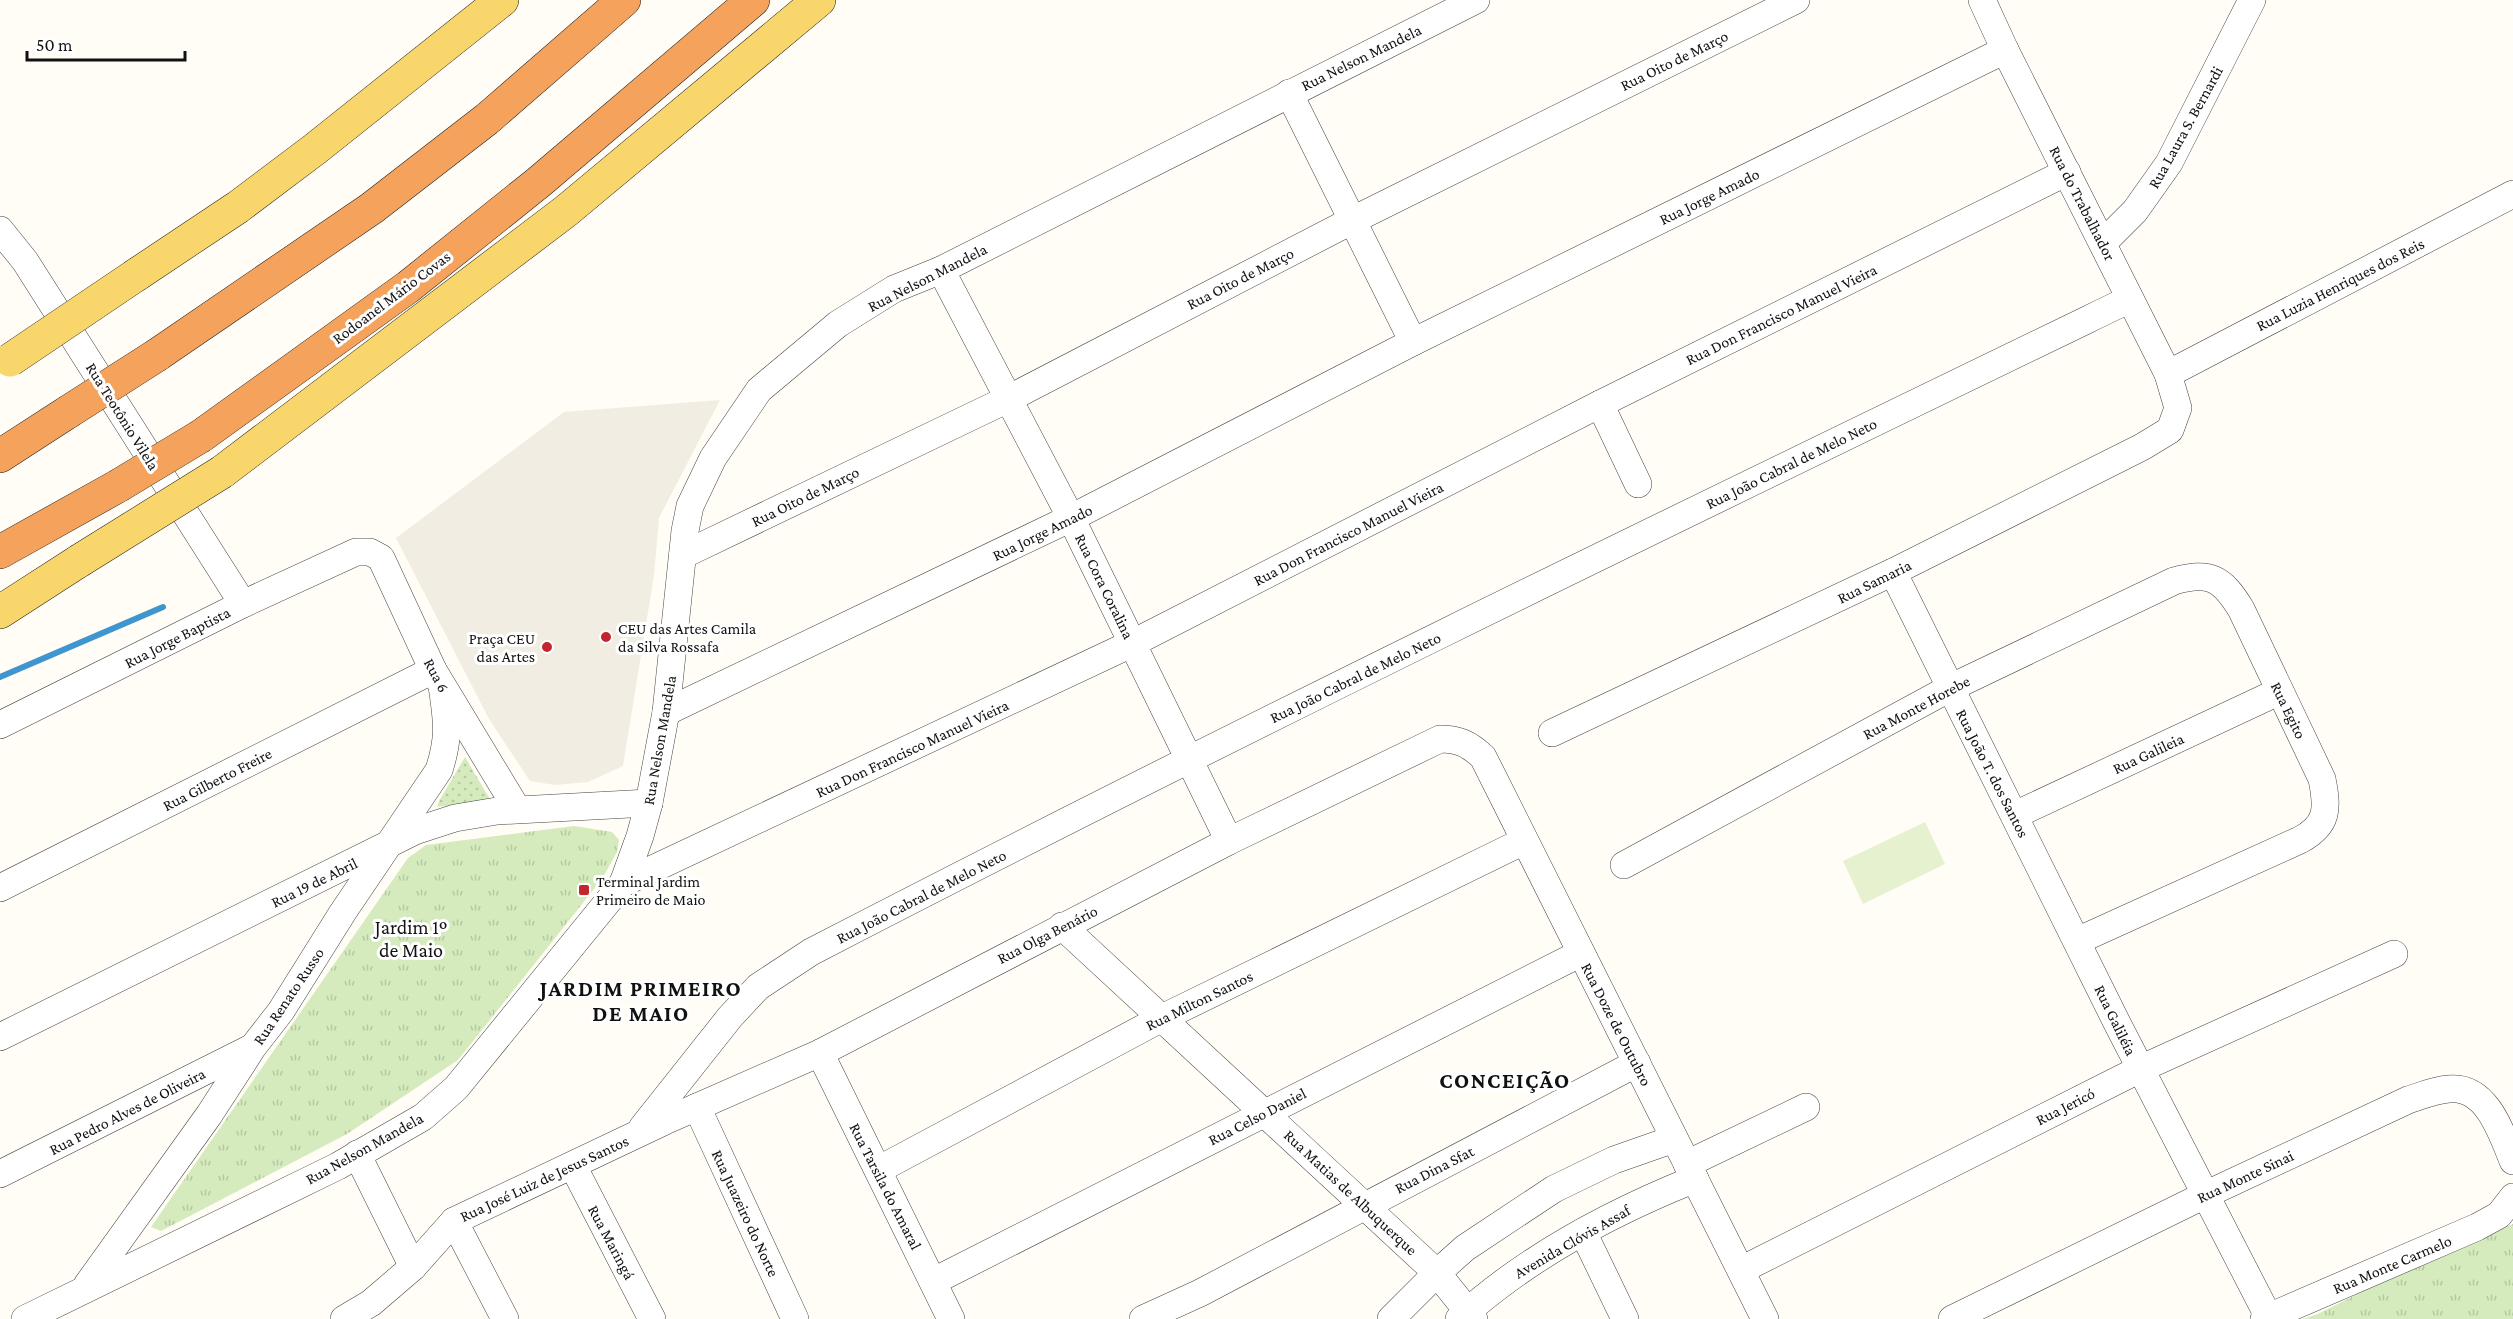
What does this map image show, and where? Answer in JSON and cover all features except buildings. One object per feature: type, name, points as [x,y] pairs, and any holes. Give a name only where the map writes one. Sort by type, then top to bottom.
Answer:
[{"type":"highway","points":[[0,456],[157,355],[372,208],[487,119],[624,0]]},
{"type":"highway","name":"Rodoanel Mário Covas","points":[[0,552],[118,486],[201,436],[408,287],[538,182],[753,0]]},
{"type":"main road","points":[[5,363],[238,207],[315,149],[502,0]]},
{"type":"main road","points":[[0,612],[222,472],[566,211],[819,0]]},
{"type":"street","name":"Rua Nelson Mandela","points":[[25,1319],[338,1166],[423,1117],[456,1088],[622,883],[640,836],[649,803],[666,712],[690,506],[714,458],[759,390],[838,324],[894,290],[941,270],[1476,0]]},
{"type":"street","name":"Rua Oito de Março","points":[[683,555],[1010,398],[1353,220],[1796,0]]},
{"type":"street","name":"Rua do Trabalhador","points":[[1982,0],[2168,374],[2178,408]]},
{"type":"street","name":"Rua Laura S. Bernardi","points":[[2103,243],[2135,211],[2169,163],[2252,0]]},
{"type":"street","name":"Rua Jorge Amado","points":[[666,712],[1071,518],[1413,342],[2005,50]]},
{"type":"street","points":[[1289,93],[1413,342]]},
{"type":"street","name":"Rua Don Francisco Manuel Vieira","points":[[622,883],[1133,643],[1600,404],[2067,172]]},
{"type":"street","name":"Rua Luzia Henriques dos Reis","points":[[2168,374],[2513,194]]},
{"type":"street","name":"Rua Teotônio Vilela","points":[[0,230],[25,261],[243,603]]},
{"type":"street","name":"Rua Cora Coralina","points":[[941,270],[1071,518],[1229,841]]},
{"type":"street","name":"Rua João Cabral de Melo Neto","points":[[638,1134],[730,1017],[758,987],[811,952],[1189,759],[1604,554],[2130,299]]},
{"type":"street","points":[[1600,404],[1638,484]]},
{"type":"street","name":"Rua Samaria","points":[[1552,733],[1893,572],[2142,447],[2170,430],[2178,408]]},
{"type":"street","name":"Rua Jorge Baptista","points":[[0,725],[243,603],[356,552]]},
{"type":"street","name":"Rua 6","points":[[356,552],[370,552],[381,558],[438,678],[517,809]]},
{"type":"street","name":"Rua João T. dos Santos","points":[[1893,572],[2077,941]]},
{"type":"street","name":"Rua Monte Horebe","points":[[1624,865],[1950,688],[2174,581],[2196,575],[2217,580]]},
{"type":"street","name":"Rua Egito","points":[[2077,941],[2300,840],[2315,831],[2325,814],[2326,796],[2322,779],[2241,609],[2230,591],[2217,580]]},
{"type":"street","name":"Rua Renato Russo","points":[[84,1289],[281,1011],[439,770],[446,747],[448,727],[438,678]]},
{"type":"street","name":"Rua Gilberto Freire","points":[[0,888],[438,678]]},
{"type":"street","name":"Rua Galileia","points":[[2015,815],[2280,691]]},
{"type":"street","name":"Rua Olga Benário","points":[[638,1134],[820,1053],[1229,841],[1440,739],[1457,739]]},
{"type":"street","name":"Rua Doze de Outubro","points":[[1457,739],[1473,747],[1483,757],[1765,1319]]},
{"type":"street","name":"Rua 19 de Abril","points":[[0,1037],[415,831],[455,818],[517,809],[649,803]]},
{"type":"street","name":"Rua Milton Santos","points":[[878,1170],[1162,1018],[1524,841]]},
{"type":"street","name":"Rua Matias de Albuquerque","points":[[1062,926],[1437,1273],[1467,1316]]},
{"type":"street","name":"Rua Galiléia","points":[[2077,941],[2266,1318]]},
{"type":"street","name":"Rua Celso Daniel","points":[[934,1281],[1581,953]]},
{"type":"street","name":"Rua Jericó","points":[[1741,1270],[2140,1069],[2394,954]]},
{"type":"street","name":"Rua Pedro Alves de Oliveira","points":[[0,1174],[254,1047]]},
{"type":"street","name":"Rua Tarsila do Amaral","points":[[820,1053],[951,1319]]},
{"type":"street","name":"Rua Dina Sfat","points":[[1143,1319],[1200,1293],[1363,1205],[1637,1063]]},
{"type":"street","name":"Rua Monte Sinai","points":[[1952,1319],[2205,1195],[2429,1092],[2451,1088],[2472,1094],[2486,1107],[2499,1126],[2513,1161]]},
{"type":"street","name":"Rua Juazeiro do Norte","points":[[697,1107],[795,1319]]},
{"type":"street","name":"Avenida Clóvis Assaf","points":[[1467,1316],[1508,1278],[1543,1254],[1633,1206],[1806,1107]]},
{"type":"street","name":"Rua José Luiz de Jesus Santos","points":[[344,1319],[374,1311],[430,1245],[454,1221],[638,1134]]},
{"type":"street","points":[[1391,1319],[1465,1248],[1554,1189],[1614,1160],[1674,1139]]},
{"type":"street","points":[[357,1154],[413,1267]]},
{"type":"street","name":"Rua Maringá","points":[[573,1166],[652,1319]]},
{"type":"street","name":"Rua Monte Carmelo","points":[[2266,1318],[2477,1227],[2499,1215],[2513,1197]]},
{"type":"street","points":[[454,1221],[505,1319]]},
{"type":"street","points":[[1584,1232],[1625,1319]]},
{"type":"street","name":"Rua Dina Sfat","points":[[1176,1319],[1200,1293]]},
{"type":"green space","points":[[465,757],[491,801],[437,807],[439,801]]},
{"type":"green space","points":[[1925,822],[1945,864],[1863,904],[1843,861]]},
{"type":"green space","points":[[574,826],[612,832],[619,840],[617,852],[602,879],[458,1060],[347,1134],[161,1231],[151,1227],[408,858],[426,845]]},
{"type":"green space","points":[[2513,1224],[2513,1319],[2303,1319],[2318,1314],[2391,1277]]},
{"type":"shaded area","name":"Praça CEU das Artes","points":[[720,400],[659,518],[654,575],[623,766],[588,782],[555,785],[530,781],[489,719],[396,538],[564,412]]},
{"type":"waterway","points":[[0,677],[163,607]]},
{"type":"place","name":"CEU das Artes Camila da Silva Rossafa","points":[[606,637]]},
{"type":"place","name":"Praça CEU das Artes","points":[[547,647]]},
{"type":"place","name":"Terminal Jardim Primeiro de Maio","points":[[584,890]]},
{"type":"district","name":"Jardim 1º de Maio","points":[[411,938]]},
{"type":"district","name":"JARDIM PRIMEIRO DE MAIO","points":[[641,1000]]},
{"type":"district","name":"CONCEIÇÃO","points":[[1505,1080]]}]
